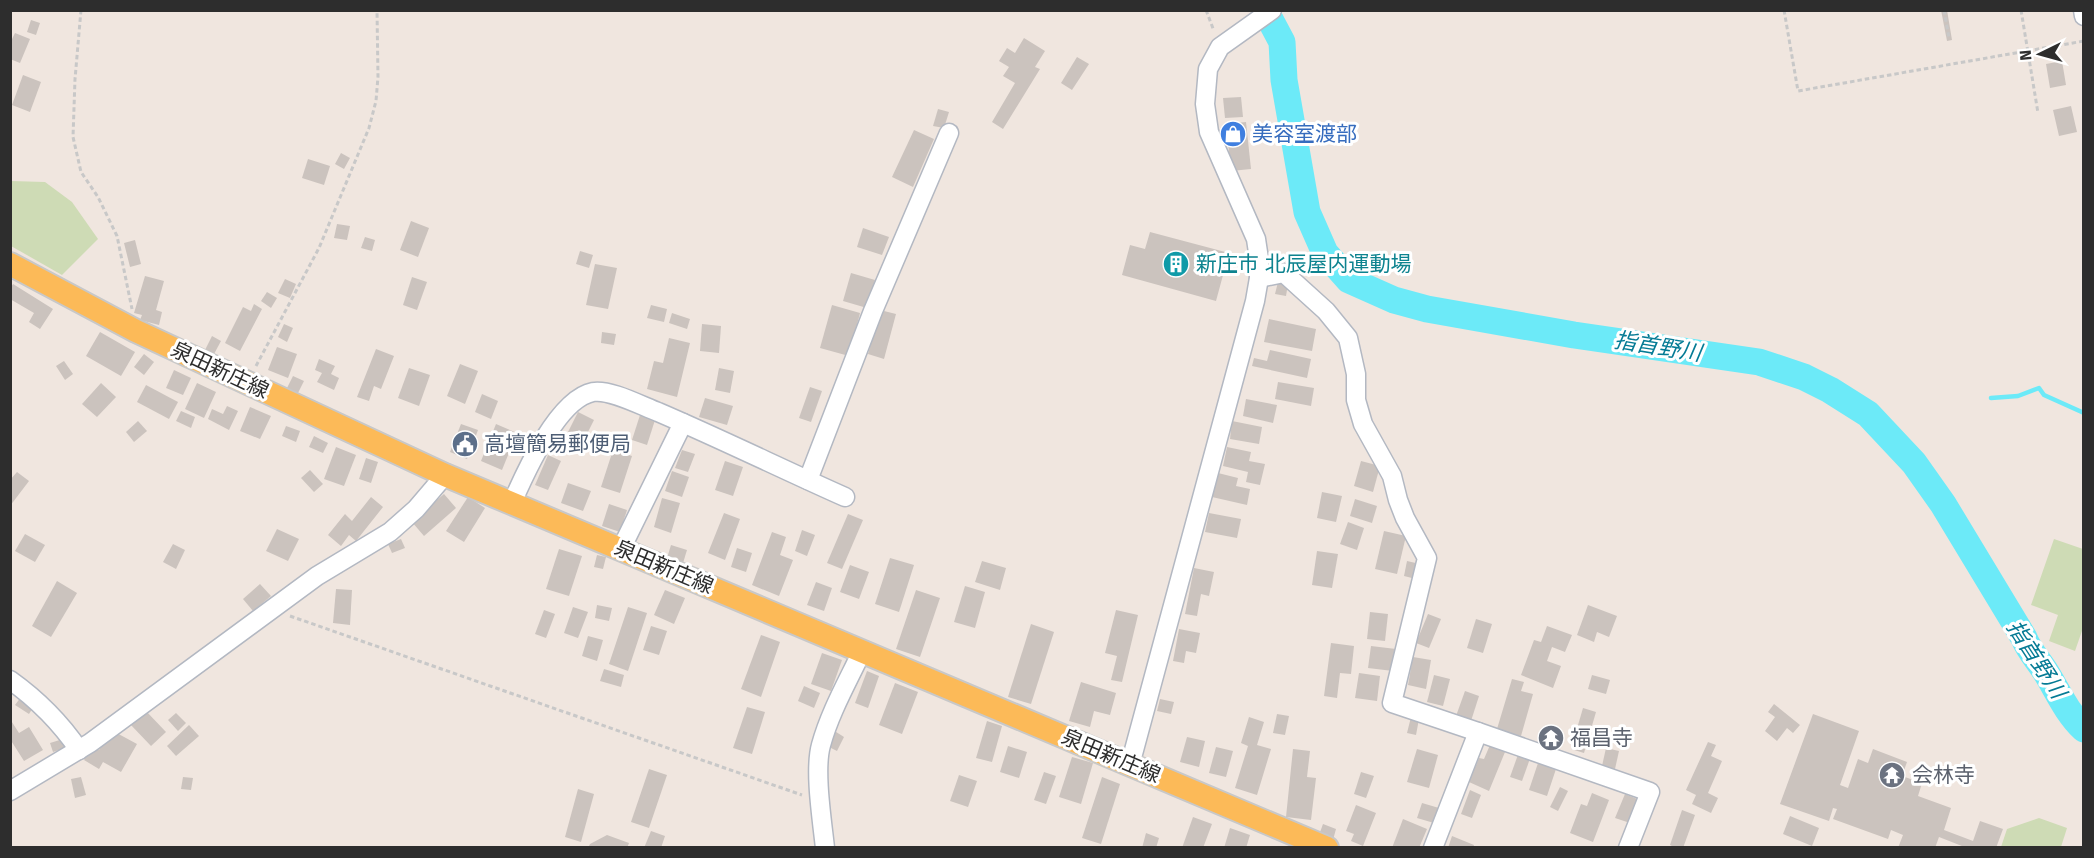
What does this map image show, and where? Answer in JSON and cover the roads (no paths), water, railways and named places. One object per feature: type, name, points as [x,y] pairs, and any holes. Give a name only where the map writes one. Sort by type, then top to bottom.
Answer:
[{"type":"main road","name":"泉田新庄線","points":[[10,264],[136,331],[445,475],[1328,848]]},
{"type":"street","points":[[1130,765],[1255,301],[1259,278],[1256,239],[1209,132],[1205,104],[1208,69],[1220,47],[1272,10]]},
{"type":"street","points":[[2083,10],[2084,16]]},
{"type":"street","points":[[808,480],[873,311],[949,133]]},
{"type":"street","points":[[1259,278],[1284,273],[1326,311],[1348,338],[1356,374],[1356,400],[1363,424],[1392,476],[1405,518],[1427,558],[1392,703],[1650,792],[1628,848]]},
{"type":"street","points":[[512,503],[526,471],[547,434],[575,400],[594,392],[619,396],[844,497]]},
{"type":"street","points":[[621,549],[683,423]]},
{"type":"street","points":[[10,791],[79,750],[326,571],[390,532],[416,509],[445,475]]},
{"type":"street","points":[[825,848],[819,773],[820,747],[862,651]]},
{"type":"street","points":[[10,680],[46,708],[79,750]]},
{"type":"street","points":[[1433,848],[1478,732]]},
{"type":"waterway","name":"指首野川","points":[[1265,10],[1282,42],[1284,80],[1307,212],[1325,253],[1349,280],[1394,300],[1427,309],[1574,335],[1759,362],[1804,377],[1830,390],[1868,414],[1914,463],[1943,504],[2068,709],[2084,729]]},
{"type":"waterway","points":[[1991,398],[2018,396],[2039,388],[2044,395],[2084,413]]},
{"type":"place","name":"美容室渡部","points":[[1233,134]]},
{"type":"place","name":"新庄市 北辰屋内運動場","points":[[1176,264]]},
{"type":"place","name":"高壇簡易郵便局","points":[[465,444]]},
{"type":"place","name":"福昌寺","points":[[1551,738]]},
{"type":"place","name":"会林寺","points":[[1892,775]]}]
